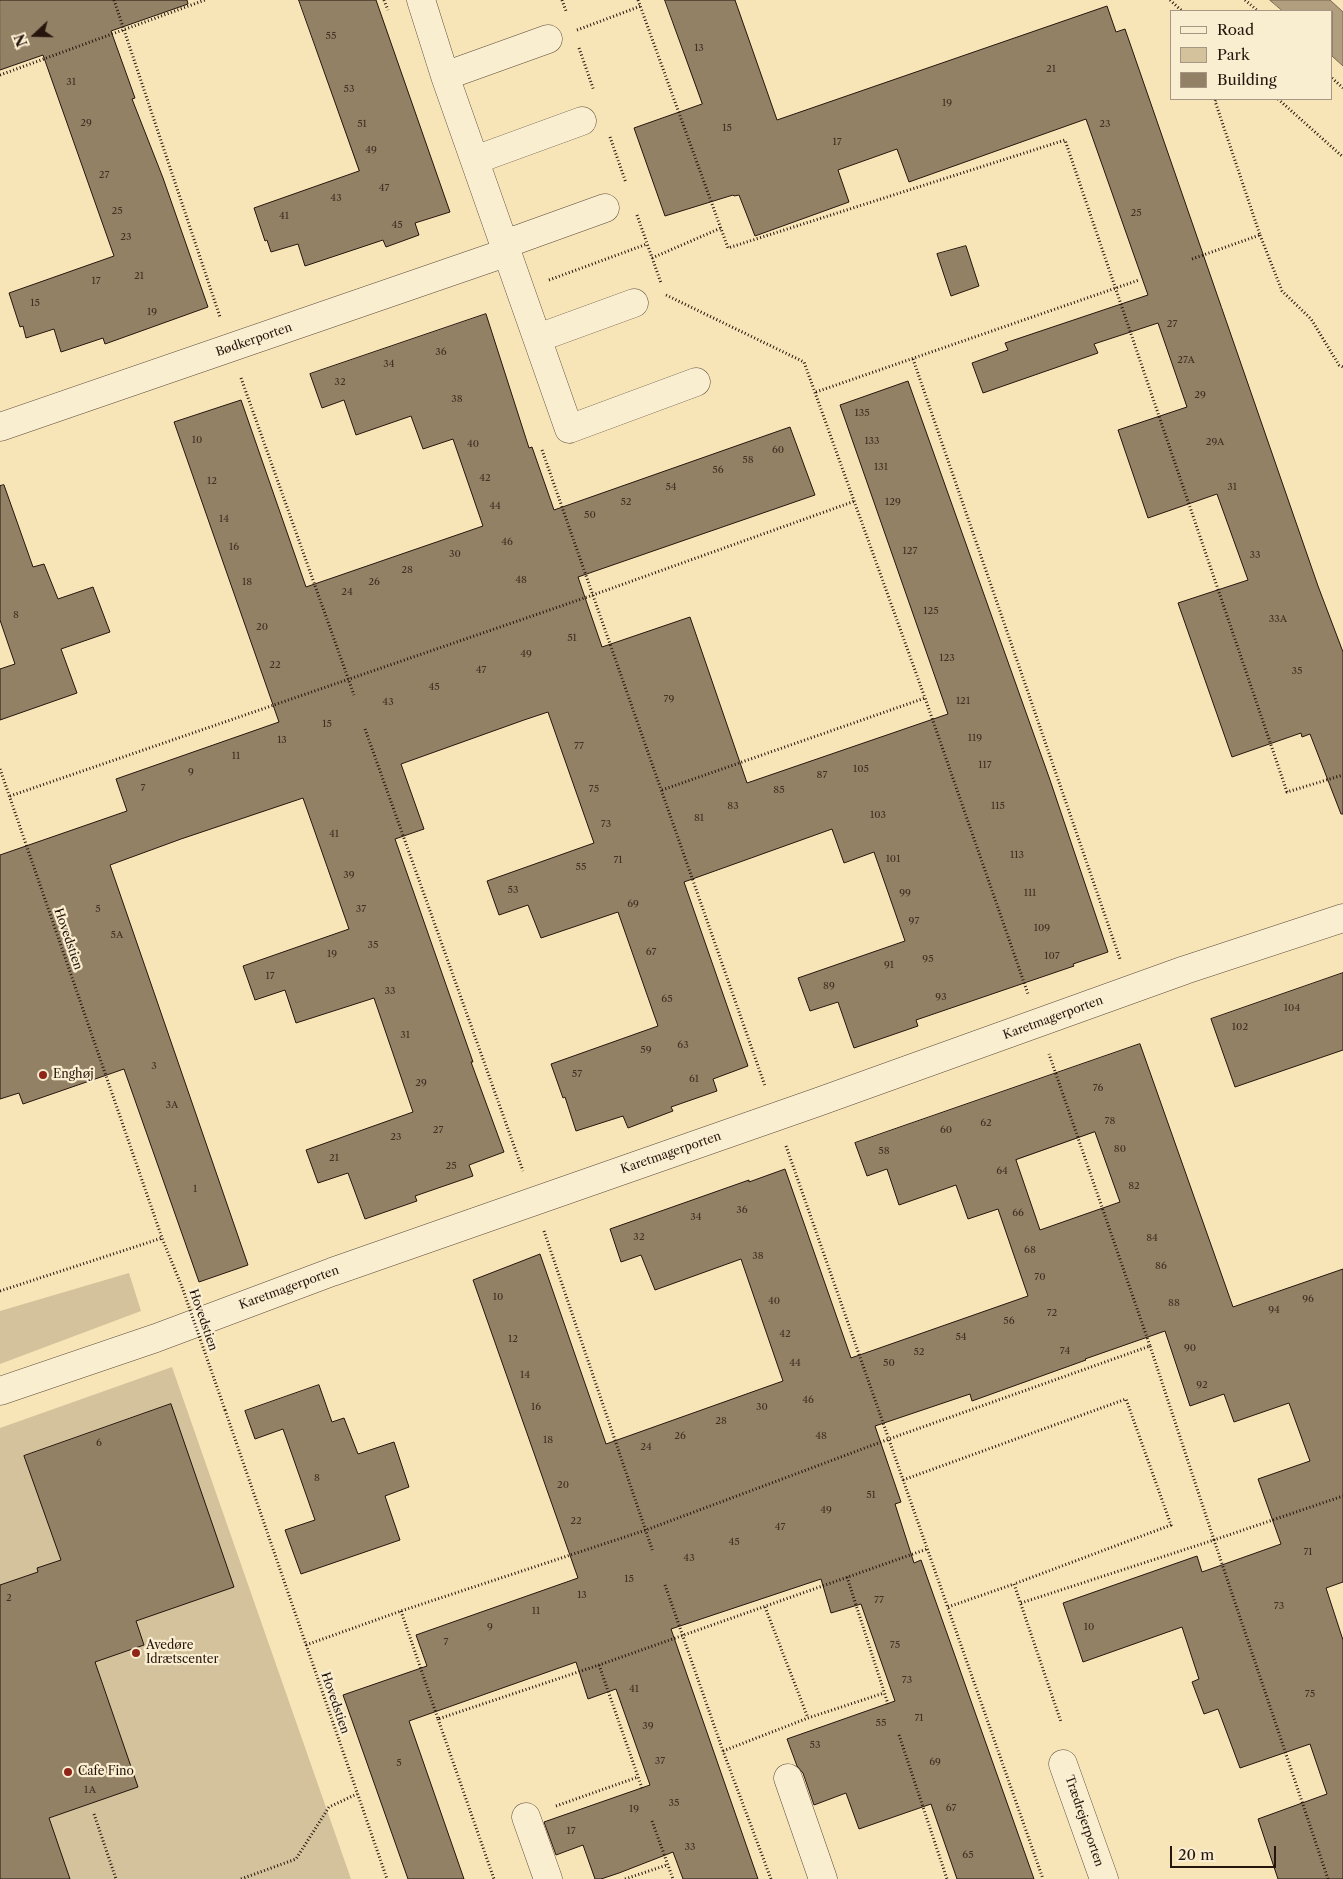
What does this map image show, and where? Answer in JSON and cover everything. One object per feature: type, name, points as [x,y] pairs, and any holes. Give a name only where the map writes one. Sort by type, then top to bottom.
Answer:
[{"type":"street","points":[[421,0],[569,429],[696,382]]},
{"type":"street","points":[[446,76],[548,39]]},
{"type":"street","points":[[475,160],[582,121]]},
{"type":"street","name":"Bødkerporten","points":[[0,428],[231,348],[506,248],[606,208]]},
{"type":"street","points":[[538,338],[634,303]]},
{"type":"street","name":"Karetmagerporten","points":[[0,1392],[156,1338],[332,1272],[776,1117],[1185,970],[1343,918]]},
{"type":"street","name":"Trædrejerporten","points":[[1064,1764],[1104,1879]]},
{"type":"street","points":[[788,1778],[823,1879]]},
{"type":"street","points":[[526,1817],[548,1879]]},
{"type":"path","points":[[114,0],[231,348],[354,695]]},
{"type":"path","points":[[0,75],[205,0]]},
{"type":"path","points":[[384,0],[390,17]]},
{"type":"path","points":[[562,0],[596,96]]},
{"type":"path","points":[[638,0],[728,248],[1065,140],[1287,792],[1343,775]]},
{"type":"path","points":[[1170,0],[1181,10]]},
{"type":"path","points":[[1246,0],[1257,10]]},
{"type":"path","points":[[548,39],[641,6]]},
{"type":"path","points":[[1333,79],[1343,88]]},
{"type":"path","points":[[1216,100],[1260,235],[1282,291],[1311,319],[1339,365],[1343,367]]},
{"type":"path","points":[[1279,100],[1343,157]]},
{"type":"path","points":[[608,131],[628,191]]},
{"type":"path","points":[[635,208],[662,286]]},
{"type":"path","points":[[652,258],[722,228]]},
{"type":"path","points":[[1192,259],[1260,235]]},
{"type":"path","points":[[521,290],[647,244]]},
{"type":"path","points":[[816,392],[1139,280]]},
{"type":"path","points":[[665,295],[804,362],[925,698],[1150,1346],[1328,1879]]},
{"type":"path","points":[[913,359],[1131,990]]},
{"type":"path","points":[[542,447],[1043,1879]]},
{"type":"path","points":[[10,796],[593,595],[855,501]]},
{"type":"path","points":[[662,790],[925,698]]},
{"type":"path","points":[[365,729],[534,1202],[653,1552]]},
{"type":"path","name":"Hovedstien","points":[[0,768],[162,1238],[182,1287],[387,1879]]},
{"type":"path","points":[[0,1291],[162,1238]]},
{"type":"path","points":[[306,1645],[401,1611],[646,1530],[1150,1346]]},
{"type":"path","points":[[903,1480],[1126,1399],[1171,1525],[948,1607]]},
{"type":"path","points":[[1021,1603],[1343,1496]]},
{"type":"path","points":[[438,1719],[599,1665],[682,1634],[928,1549]]},
{"type":"path","points":[[848,1577],[888,1704]]},
{"type":"path","points":[[1014,1584],[1062,1722]]},
{"type":"path","points":[[665,1585],[770,1879]]},
{"type":"path","points":[[765,1606],[808,1718]]},
{"type":"path","points":[[401,1611],[494,1879]]},
{"type":"path","points":[[599,1665],[642,1788]]},
{"type":"path","points":[[723,1751],[808,1718],[884,1693]]},
{"type":"path","points":[[899,1735],[947,1879]]},
{"type":"path","points":[[556,1807],[638,1777]]},
{"type":"path","points":[[241,1879],[296,1860],[328,1807],[357,1794]]},
{"type":"path","points":[[94,1814],[116,1879]]},
{"type":"path","points":[[652,1821],[672,1879]]},
{"type":"path","points":[[625,1879],[667,1865]]},
{"type":"green space","points":[[129,1273],[141,1311],[0,1364],[0,1311]]},
{"type":"green space","name":"Avedøre Idrætscenter","points":[[172,1367],[351,1879],[0,1879],[0,1428]]},
{"type":"shaded area","points":[[1270,0],[1330,0],[1343,12],[1343,66],[1333,57],[1333,10],[1282,10]]},
{"type":"building","points":[[0,0],[187,0],[188,4],[111,31],[135,98],[132,99],[163,178],[208,307],[105,344],[103,338],[61,352],[54,329],[26,338],[23,326],[20,327],[9,293],[114,256],[43,55],[0,70]]},
{"type":"building","points":[[299,0],[376,0],[450,212],[415,223],[419,235],[386,247],[383,240],[305,266],[298,244],[271,252],[267,240],[265,241],[254,208],[359,171]]},
{"type":"building","points":[[665,0],[735,0],[777,120],[1107,6],[1116,32],[1125,29],[1318,586],[1343,652],[1343,814],[1341,814],[1310,734],[1302,737],[1301,733],[1232,757],[1178,603],[1248,580],[1217,494],[1148,518],[1118,430],[1187,407],[1158,323],[1094,344],[1098,353],[983,393],[972,363],[1008,350],[1005,343],[1148,295],[1086,119],[909,182],[897,149],[838,170],[849,202],[755,236],[739,195],[733,195],[665,216],[634,128],[702,104]]},
{"type":"building","points":[[966,246],[979,286],[951,296],[937,254]]},
{"type":"building","points":[[486,314],[529,448],[532,447],[554,510],[790,427],[815,495],[578,577],[602,647],[690,617],[747,783],[948,714],[840,405],[908,381],[1050,780],[1108,952],[1073,964],[1074,966],[916,1020],[918,1026],[854,1048],[838,1002],[810,1011],[798,978],[905,941],[874,852],[844,863],[832,829],[684,882],[748,1066],[713,1079],[717,1091],[671,1107],[673,1111],[628,1128],[623,1116],[576,1131],[565,1097],[563,1098],[551,1064],[658,1026],[618,912],[541,938],[528,905],[499,915],[487,881],[594,843],[548,712],[401,764],[424,829],[395,839],[473,1062],[471,1062],[504,1152],[469,1165],[473,1176],[415,1196],[417,1201],[365,1219],[348,1173],[318,1183],[306,1150],[413,1112],[374,998],[296,1023],[285,990],[255,1000],[243,966],[349,929],[303,798],[181,839],[110,865],[248,1265],[199,1282],[124,1069],[23,1104],[19,1093],[0,1099],[0,855],[127,811],[116,779],[279,722],[174,422],[241,400],[306,587],[483,526],[453,439],[423,449],[411,416],[356,435],[344,400],[322,408],[310,374]]},
{"type":"building","points":[[4,485],[33,567],[44,564],[58,599],[93,587],[110,632],[61,649],[77,693],[0,720],[0,669],[15,664],[0,620],[0,486]]},
{"type":"building","points":[[1343,973],[1343,1050],[1235,1087],[1211,1019]]},
{"type":"building","points":[[1140,1044],[1233,1307],[1343,1269],[1343,1582],[1326,1588],[1343,1640],[1343,1879],[1278,1879],[1258,1819],[1327,1794],[1310,1744],[1240,1768],[1218,1709],[1204,1714],[1192,1682],[1199,1679],[1182,1627],[1083,1662],[1063,1603],[1197,1556],[1202,1572],[1281,1544],[1258,1479],[1310,1461],[1289,1403],[1234,1422],[1224,1394],[1190,1406],[1165,1331],[972,1401],[970,1394],[875,1426],[901,1502],[895,1504],[914,1563],[921,1560],[1034,1879],[957,1879],[931,1804],[859,1829],[846,1793],[814,1805],[803,1773],[797,1766],[787,1739],[895,1701],[861,1604],[831,1613],[821,1579],[671,1629],[758,1879],[683,1879],[673,1852],[619,1873],[595,1879],[583,1845],[556,1855],[544,1822],[650,1785],[616,1689],[588,1699],[576,1662],[409,1721],[464,1879],[408,1879],[343,1695],[427,1666],[416,1635],[578,1578],[473,1280],[540,1254],[606,1444],[783,1381],[741,1259],[655,1290],[641,1255],[621,1262],[610,1229],[749,1180],[749,1182],[785,1169],[851,1358],[1028,1296],[998,1209],[968,1219],[956,1185],[899,1205],[887,1169],[867,1176],[855,1143]],"holes":[[[1095,1132],[1120,1202],[1040,1230],[1016,1160]]]},
{"type":"building","points":[[319,1385],[332,1422],[344,1418],[358,1454],[394,1442],[409,1487],[385,1496],[400,1540],[301,1574],[285,1530],[315,1520],[283,1429],[255,1439],[245,1411]]},
{"type":"building","points":[[171,1404],[234,1587],[136,1621],[144,1645],[95,1662],[138,1787],[49,1818],[70,1879],[0,1879],[0,1585],[38,1572],[37,1568],[61,1560],[24,1456]]},
{"type":"place","name":"Enghøj","points":[[43,1075]]},
{"type":"place","name":"Avedøre Idrætscenter","points":[[136,1653]]},
{"type":"place","name":"Cafe Fino","points":[[68,1772]]}]
